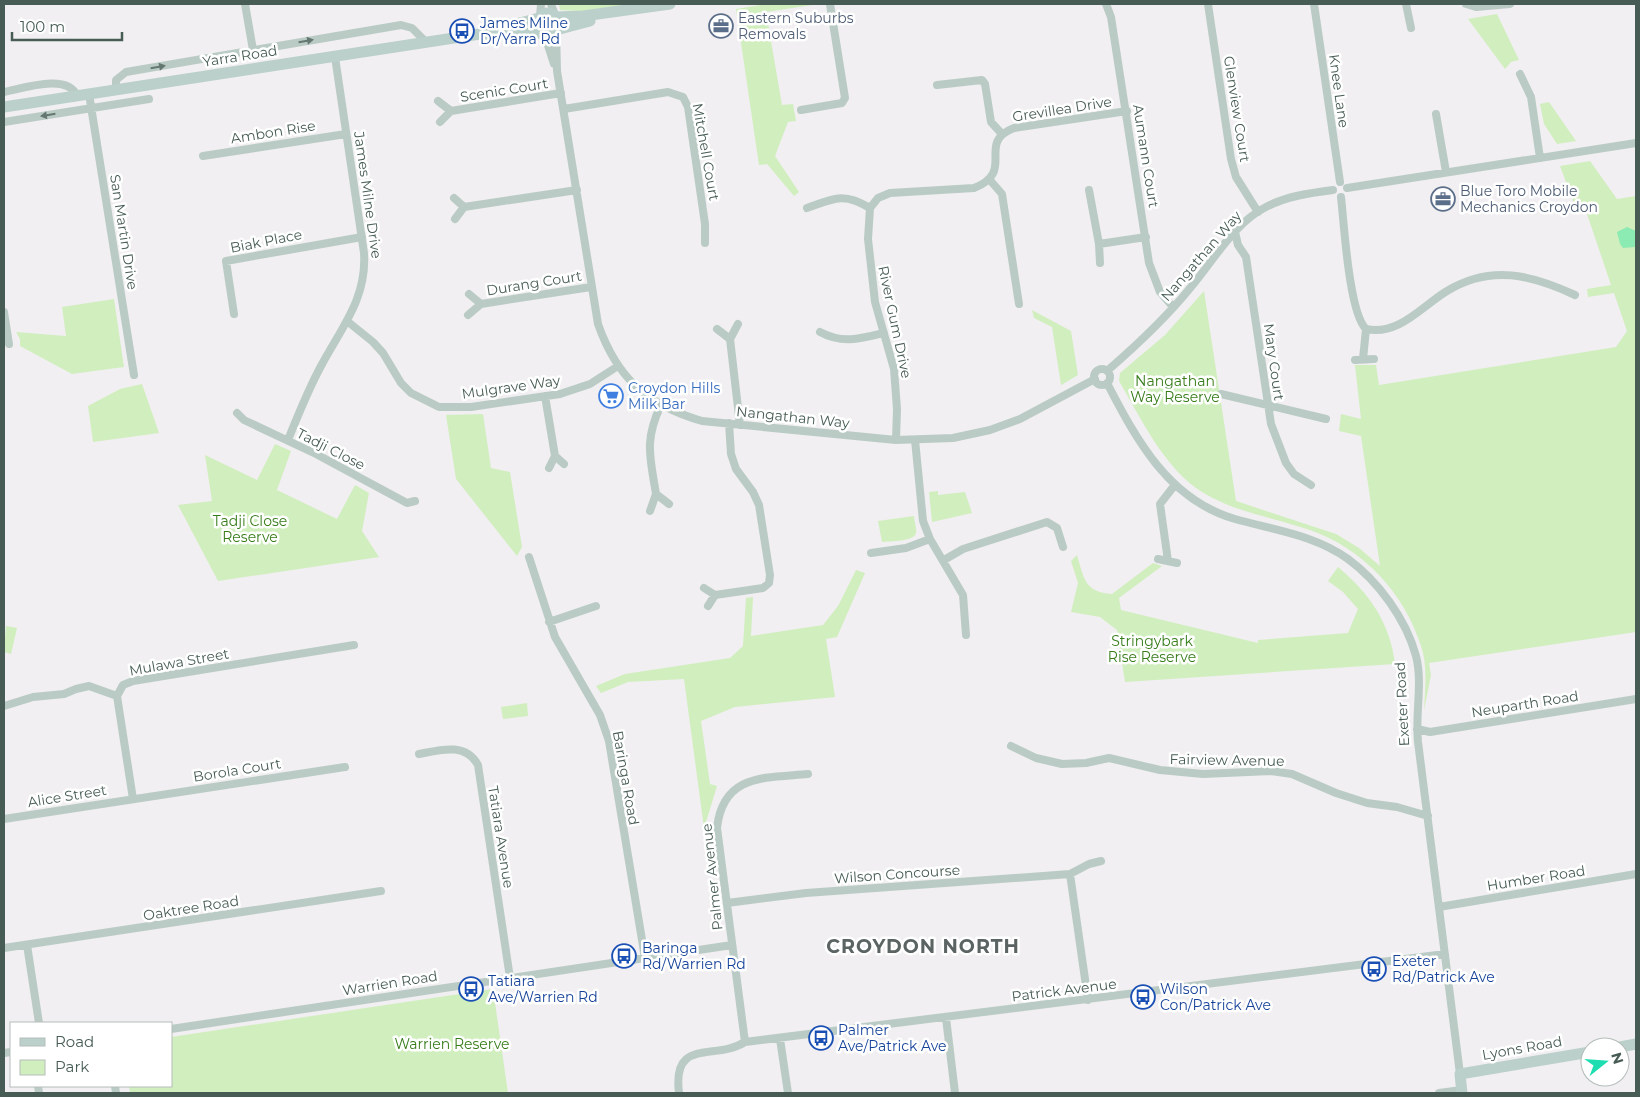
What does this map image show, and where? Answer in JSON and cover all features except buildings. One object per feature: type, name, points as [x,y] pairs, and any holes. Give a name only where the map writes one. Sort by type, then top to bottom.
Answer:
[{"type":"main road","name":"Yarra Road","points":[[4,107],[480,34],[550,31],[640,9],[670,4]]},
{"type":"main road","name":"Yarra Road","points":[[555,16],[640,9]]},
{"type":"main road","points":[[545,13],[555,16],[558,22],[550,31],[538,28],[539,18],[545,13]]},
{"type":"main road","name":"Yarra Road","points":[[480,34],[539,18]]},
{"type":"main road","name":"Lyons Road","points":[[1460,1074],[1580,1054]]},
{"type":"main road","name":"Exeter Road","points":[[1460,1074],[1462,1092]]},
{"type":"street","points":[[246,4],[253,50]]},
{"type":"street","points":[[539,18],[541,4]]},
{"type":"street","points":[[550,4],[555,16]]},
{"type":"street","points":[[801,110],[842,103],[845,98],[830,4]]},
{"type":"street","name":"Aumann Court","points":[[1106,4],[1111,17],[1127,112],[1149,263],[1155,283],[1174,307]]},
{"type":"street","name":"Glenview Court","points":[[1208,4],[1231,159],[1236,177],[1258,212]]},
{"type":"street","name":"Knee Lane","points":[[1314,4],[1340,182]]},
{"type":"street","points":[[1406,4],[1411,28]]},
{"type":"street","points":[[1466,4],[1476,7],[1510,4]]},
{"type":"street","points":[[116,89],[116,80],[126,72],[401,25],[412,28],[426,42]]},
{"type":"street","name":"Nangathan Way","points":[[550,31],[598,324],[607,347],[618,366],[636,387],[661,405],[702,421],[896,440],[952,438],[990,430],[1020,419],[1095,379]]},
{"type":"street","name":"Nangathan Way","points":[[550,31],[557,71]]},
{"type":"street","name":"James Milne Drive","points":[[288,440],[321,366],[347,321],[363,285],[365,268],[362,238],[335,56]]},
{"type":"street","points":[[1520,74],[1531,97],[1540,158]]},
{"type":"street","points":[[807,208],[841,197],[850,197],[870,208],[878,198],[890,193],[974,188],[989,179],[994,174],[996,165],[995,147],[1001,134],[991,122],[985,84],[982,80],[937,85]]},
{"type":"street","points":[[4,92],[61,82],[72,86],[83,95]]},
{"type":"street","name":"Mitchell Court","points":[[564,108],[668,92],[683,97],[688,107],[704,214],[705,243]]},
{"type":"street","name":"Scenic Court","points":[[440,122],[451,110],[561,93]]},
{"type":"street","name":"San Martin Drive","points":[[83,95],[91,108],[134,374]]},
{"type":"street","points":[[4,122],[149,100]]},
{"type":"street","name":"Scenic Court","points":[[438,101],[451,110]]},
{"type":"street","name":"Grevillea Drive","points":[[1001,134],[1014,128],[1127,112]]},
{"type":"street","points":[[1436,114],[1446,172]]},
{"type":"street","name":"Ambon Rise","points":[[203,156],[346,134]]},
{"type":"street","points":[[1347,188],[1636,143]]},
{"type":"street","points":[[989,179],[1002,194],[1019,304]]},
{"type":"street","points":[[1340,182],[1345,184],[1347,188],[1346,193],[1341,196],[1334,194],[1334,185],[1340,182]]},
{"type":"street","points":[[455,219],[464,207],[577,190]]},
{"type":"street","points":[[1089,190],[1099,244],[1100,263]]},
{"type":"street","name":"Nangathan Way","points":[[1107,371],[1174,307],[1235,232],[1258,212],[1284,200],[1333,190]]},
{"type":"street","points":[[1341,196],[1353,292],[1359,319],[1366,329],[1376,331],[1386,329],[1411,318],[1449,289],[1487,276],[1514,275],[1533,278],[1575,294]]},
{"type":"street","points":[[454,198],[464,207]]},
{"type":"street","name":"River Gum Drive","points":[[870,208],[868,220],[869,264],[875,302],[896,387],[896,440]]},
{"type":"street","name":"Mary Court","points":[[1235,232],[1238,245],[1246,258],[1268,405],[1276,439],[1286,463],[1294,474],[1311,485]]},
{"type":"street","points":[[1099,244],[1146,237]]},
{"type":"street","name":"Biak Place","points":[[234,314],[226,261],[230,258],[362,238]]},
{"type":"street","name":"Durang Court","points":[[468,315],[480,304],[591,286]]},
{"type":"street","name":"Durang Court","points":[[469,294],[480,304]]},
{"type":"street","points":[[4,312],[9,344]]},
{"type":"street","name":"Mulgrave Way","points":[[347,321],[373,342],[383,353],[401,383],[411,393],[438,407],[471,407],[545,396],[582,387],[618,366]]},
{"type":"street","points":[[738,324],[730,339],[740,425]]},
{"type":"street","points":[[717,329],[730,339]]},
{"type":"street","points":[[1366,329],[1359,360],[1374,359]]},
{"type":"street","points":[[820,332],[832,339],[842,341],[884,333]]},
{"type":"street","points":[[1098,370],[1107,371],[1110,377],[1107,383],[1100,384],[1095,379],[1098,370]]},
{"type":"street","name":"Exeter Road","points":[[1107,383],[1151,456],[1174,486],[1195,502],[1218,514],[1263,525],[1324,545],[1346,557],[1368,575],[1400,620],[1412,642],[1418,670],[1417,730],[1460,1074]]},
{"type":"street","points":[[1221,394],[1326,419]]},
{"type":"street","points":[[545,396],[555,456],[550,468]]},
{"type":"street","points":[[650,511],[656,494],[649,439],[650,429],[661,405]]},
{"type":"street","name":"Tadji Close","points":[[237,413],[244,420],[288,440],[408,503],[415,501]]},
{"type":"street","points":[[704,588],[715,595],[763,588],[769,583],[770,575],[759,505],[753,492],[736,469],[731,454],[729,423]]},
{"type":"street","points":[[915,440],[923,521],[930,538],[963,595],[966,635]]},
{"type":"street","points":[[555,456],[564,464]]},
{"type":"street","points":[[1168,561],[1160,504],[1174,486]]},
{"type":"street","points":[[656,494],[669,504]]},
{"type":"street","points":[[944,560],[963,548],[1042,523],[1051,523],[1057,528],[1063,546]]},
{"type":"street","points":[[871,553],[906,548],[930,538]]},
{"type":"street","name":"Baringa Road","points":[[529,557],[549,622],[564,654],[600,715],[609,741],[644,958]]},
{"type":"street","points":[[1158,559],[1177,563]]},
{"type":"street","points":[[708,606],[715,595]]},
{"type":"street","points":[[549,622],[596,606]]},
{"type":"street","name":"Mulawa Street","points":[[118,696],[123,685],[133,681],[354,645]]},
{"type":"street","points":[[4,706],[34,697],[64,694],[89,686],[118,696],[133,799]]},
{"type":"street","name":"Neuparth Road","points":[[1417,730],[1430,732],[1636,699]]},
{"type":"street","name":"Fairview Avenue","points":[[1012,746],[1036,758],[1062,764],[1086,763],[1109,758],[1160,770],[1203,774],[1271,771],[1292,774],[1336,793],[1367,803],[1397,807],[1428,816]]},
{"type":"street","name":"Tatiara Avenue","points":[[419,754],[456,749],[466,752],[478,766],[510,978]]},
{"type":"street","name":"Borola Court","points":[[133,799],[345,767]]},
{"type":"street","name":"Palmer Avenue","points":[[745,1042],[716,828],[718,814],[724,800],[735,788],[748,781],[808,774]]},
{"type":"street","name":"Alice Street","points":[[4,819],[133,799]]},
{"type":"street","name":"Wilson Concourse","points":[[727,903],[806,893],[1070,874],[1089,864],[1101,861]]},
{"type":"street","points":[[1070,874],[1088,1000]]},
{"type":"street","name":"Humber Road","points":[[1439,907],[1636,874]]},
{"type":"street","name":"Oaktree Road","points":[[4,948],[381,891]]},
{"type":"street","points":[[27,945],[39,1022]]},
{"type":"street","name":"Warrien Road","points":[[172,1029],[732,945]]},
{"type":"street","name":"Patrick Avenue","points":[[679,1093],[677,1077],[681,1065],[695,1052],[734,1047],[745,1042],[1445,954]]},
{"type":"street","points":[[946,1018],[955,1093]]},
{"type":"street","points":[[780,1039],[788,1093]]},
{"type":"street","points":[[1439,1093],[1462,1092]]},
{"type":"green space","points":[[559,4],[634,4],[581,11],[560,10]]},
{"type":"green space","points":[[767,4],[819,4],[766,12],[782,105],[793,104],[796,121],[788,122],[775,156],[799,192],[794,196],[767,164],[759,165],[736,9]]},
{"type":"green space","points":[[1497,14],[1519,60],[1511,62],[1505,69],[1468,19]]},
{"type":"green space","points":[[1549,102],[1576,141],[1557,144],[1544,124],[1540,104]]},
{"type":"green space","name":"Nangathan Way Reserve","points":[[1590,161],[1617,199],[1636,196],[1636,632],[1429,663],[1431,675],[1424,710],[1425,670],[1421,646],[1404,608],[1379,574],[1347,548],[1329,538],[1310,530],[1236,508],[1196,488],[1172,466],[1153,439],[1119,381],[1120,373],[1165,335],[1204,291],[1236,501],[1336,534],[1359,548],[1380,566],[1361,436],[1339,431],[1341,414],[1361,419],[1355,365],[1376,365],[1379,385],[1616,347],[1627,331],[1614,293],[1588,297],[1587,289],[1611,285],[1584,205],[1575,206],[1560,166]]},
{"type":"green space","points":[[114,299],[124,367],[72,374],[20,346],[20,339],[16,332],[66,336],[62,307]]},
{"type":"green space","points":[[1032,310],[1071,331],[1078,375],[1061,385],[1052,327],[1034,318]]},
{"type":"green space","points":[[142,384],[159,433],[93,442],[88,406],[120,389]]},
{"type":"green space","points":[[483,414],[491,468],[510,472],[522,547],[517,556],[456,479],[446,415]]},
{"type":"green space","name":"Tadji Close Reserve","points":[[275,444],[291,451],[277,490],[337,519],[355,485],[369,493],[362,531],[379,557],[218,581],[178,505],[212,501],[205,455],[257,480]]},
{"type":"green space","points":[[938,491],[938,495],[965,492],[972,513],[932,522],[929,492]]},
{"type":"green space","points":[[914,516],[916,533],[914,536],[906,540],[882,542],[878,521]]},
{"type":"green space","name":"Stringybark Rise Reserve","points":[[1077,555],[1084,577],[1090,587],[1103,593],[1112,594],[1153,563],[1162,566],[1119,598],[1121,610],[1258,643],[1258,640],[1348,633],[1358,609],[1343,592],[1328,581],[1338,567],[1359,587],[1376,610],[1388,635],[1395,664],[1125,682],[1117,630],[1100,617],[1071,612],[1078,583],[1071,561]]},
{"type":"green space","points":[[856,570],[865,573],[837,637],[826,639],[835,697],[735,707],[701,721],[710,784],[717,786],[706,822],[709,843],[706,843],[684,679],[628,682],[601,693],[596,686],[625,674],[730,658],[743,646],[746,598],[753,597],[751,636],[823,625],[838,606]]},
{"type":"green space","points":[[6,626],[17,628],[11,654],[4,652]]},
{"type":"green space","points":[[527,703],[528,716],[503,719],[501,707]]},
{"type":"green space","name":"Warrien Reserve","points":[[493,989],[508,1093],[130,1093],[129,1087],[172,1087],[172,1037]]},
{"type":"shaded area","points":[[1627,227],[1636,231],[1635,247],[1623,248],[1620,244],[1617,232]]},
{"type":"place","name":"Eastern Suburbs Removals","points":[[721,26]]},
{"type":"place","name":"James Milne Dr/Yarra Rd","points":[[462,31]]},
{"type":"place","name":"Blue Toro Mobile Mechanics Croydon","points":[[1443,199]]},
{"type":"place","name":"Croydon Hills Milk Bar","points":[[611,396]]},
{"type":"place","name":"Baringa Rd/Warrien Rd","points":[[624,956]]},
{"type":"place","name":"Exeter Rd/Patrick Ave","points":[[1374,969]]},
{"type":"place","name":"Tatiara Ave/Warrien Rd","points":[[471,989]]},
{"type":"place","name":"Wilson Con/Patrick Ave","points":[[1143,997]]},
{"type":"place","name":"Palmer Ave/Patrick Ave","points":[[821,1038]]},
{"type":"district","name":"CROYDON NORTH","points":[[923,946]]}]
